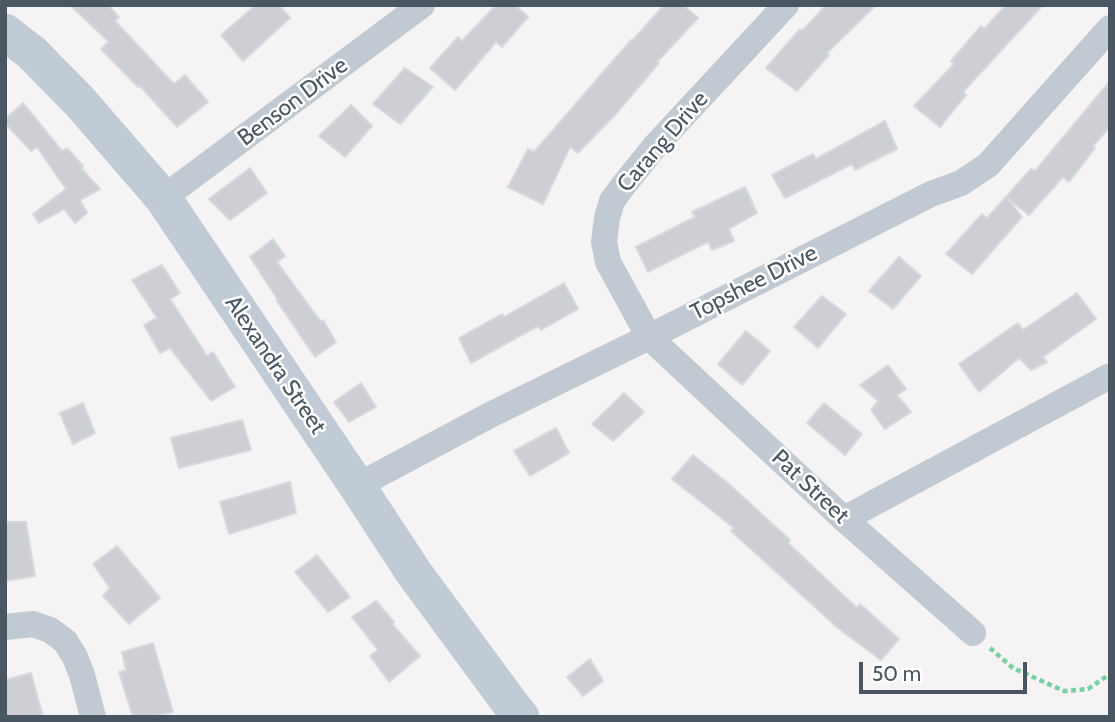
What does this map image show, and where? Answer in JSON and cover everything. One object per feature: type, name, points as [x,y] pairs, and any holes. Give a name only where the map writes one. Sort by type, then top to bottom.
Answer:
[{"type":"main road","name":"Alexandra Street","points":[[5,32],[32,53],[81,103],[163,198],[414,573],[521,717]]},
{"type":"street","name":"Benson Drive","points":[[163,198],[422,5]]},
{"type":"street","name":"Carang Drive","points":[[649,337],[608,262],[604,242],[609,209],[623,186],[656,145],[786,5]]},
{"type":"street","name":"Topshee Drive","points":[[357,486],[481,419],[931,194],[961,183],[988,166],[1110,29]]},
{"type":"street","name":"Pat Street","points":[[649,337],[844,519],[974,633]]},
{"type":"street","points":[[844,519],[1110,376]]},
{"type":"street","points":[[5,627],[33,624],[50,630],[65,641],[82,675],[93,717]]},
{"type":"path","points":[[974,633],[1013,668],[1064,691],[1088,689],[1110,674]]},
{"type":"building","points":[[70,5],[108,5],[119,17],[115,21],[174,84],[185,75],[208,102],[177,127],[140,86],[138,87],[101,49],[109,42]]},
{"type":"building","points":[[256,5],[279,5],[290,18],[243,61],[221,35]]},
{"type":"building","points":[[496,5],[515,5],[528,17],[502,47],[496,42],[455,90],[430,68],[458,37],[462,41]]},
{"type":"building","points":[[664,5],[683,5],[698,18],[657,62],[659,63],[614,116],[578,153],[570,147],[543,204],[508,187],[528,149],[534,152]]},
{"type":"building","points":[[826,5],[876,5],[827,53],[829,55],[797,91],[766,68],[800,29],[802,31]]},
{"type":"building","points":[[1006,5],[1043,5],[963,92],[966,95],[940,127],[914,106],[954,64],[951,61],[981,26],[984,29]]},
{"type":"building","points":[[405,68],[433,87],[400,124],[373,104]]},
{"type":"building","points":[[1110,81],[1110,127],[1093,146],[1095,148],[1069,182],[1063,177],[1029,215],[1007,198],[1022,217],[972,274],[946,254],[982,214],[987,218],[1031,169],[1035,171]]},
{"type":"building","points":[[23,103],[62,151],[67,148],[100,189],[80,200],[87,213],[75,223],[64,209],[39,223],[33,214],[66,189],[37,147],[31,151],[5,123],[5,119]]},
{"type":"building","points":[[351,105],[372,126],[345,157],[319,136]]},
{"type":"building","points":[[885,121],[897,149],[855,170],[852,164],[785,198],[772,175],[813,154],[816,159]]},
{"type":"building","points":[[250,168],[267,193],[230,220],[209,199]]},
{"type":"building","points":[[745,187],[757,213],[729,229],[734,241],[712,250],[708,242],[648,272],[636,247],[695,217],[692,212]]},
{"type":"building","points":[[273,239],[285,256],[277,262],[321,322],[323,320],[336,342],[315,357],[250,257]]},
{"type":"building","points":[[899,257],[921,276],[893,309],[869,291]]},
{"type":"building","points":[[162,265],[180,293],[170,299],[207,356],[213,352],[235,387],[211,401],[170,348],[160,353],[144,325],[157,318],[132,280]]},
{"type":"building","points":[[564,283],[578,309],[541,330],[538,326],[471,363],[459,338],[502,314],[504,317]]},
{"type":"building","points":[[1077,293],[1096,319],[1043,357],[1047,362],[1031,370],[1019,358],[979,392],[959,364],[1018,323],[1023,330]]},
{"type":"building","points":[[822,296],[846,314],[818,348],[794,327]]},
{"type":"building","points":[[746,331],[770,351],[742,385],[718,364]]},
{"type":"building","points":[[888,365],[906,389],[897,395],[911,412],[885,429],[871,410],[878,401],[860,385]]},
{"type":"building","points":[[361,383],[376,407],[349,422],[334,402]]},
{"type":"building","points":[[624,393],[644,412],[613,441],[592,424]]},
{"type":"building","points":[[83,403],[95,433],[73,444],[60,413]]},
{"type":"building","points":[[824,403],[862,434],[845,455],[807,423]]},
{"type":"building","points":[[242,420],[251,450],[179,468],[171,438]]},
{"type":"building","points":[[556,428],[569,453],[530,476],[514,451]]},
{"type":"building","points":[[693,455],[790,540],[788,543],[857,608],[860,604],[899,639],[881,660],[838,628],[731,531],[734,528],[672,479]]},
{"type":"building","points":[[290,482],[296,513],[229,534],[220,502]]},
{"type":"building","points":[[5,522],[26,522],[35,576],[5,581]]},
{"type":"building","points":[[117,546],[160,598],[129,624],[103,596],[110,588],[93,564]]},
{"type":"building","points":[[317,555],[350,597],[328,612],[295,572]]},
{"type":"building","points":[[376,601],[420,656],[389,682],[370,656],[378,650],[352,617]]},
{"type":"building","points":[[153,643],[173,712],[150,717],[133,717],[119,672],[126,670],[122,652]]},
{"type":"building","points":[[590,659],[603,681],[583,696],[567,677]]},
{"type":"building","points":[[31,673],[43,717],[5,717],[5,680]]}]
